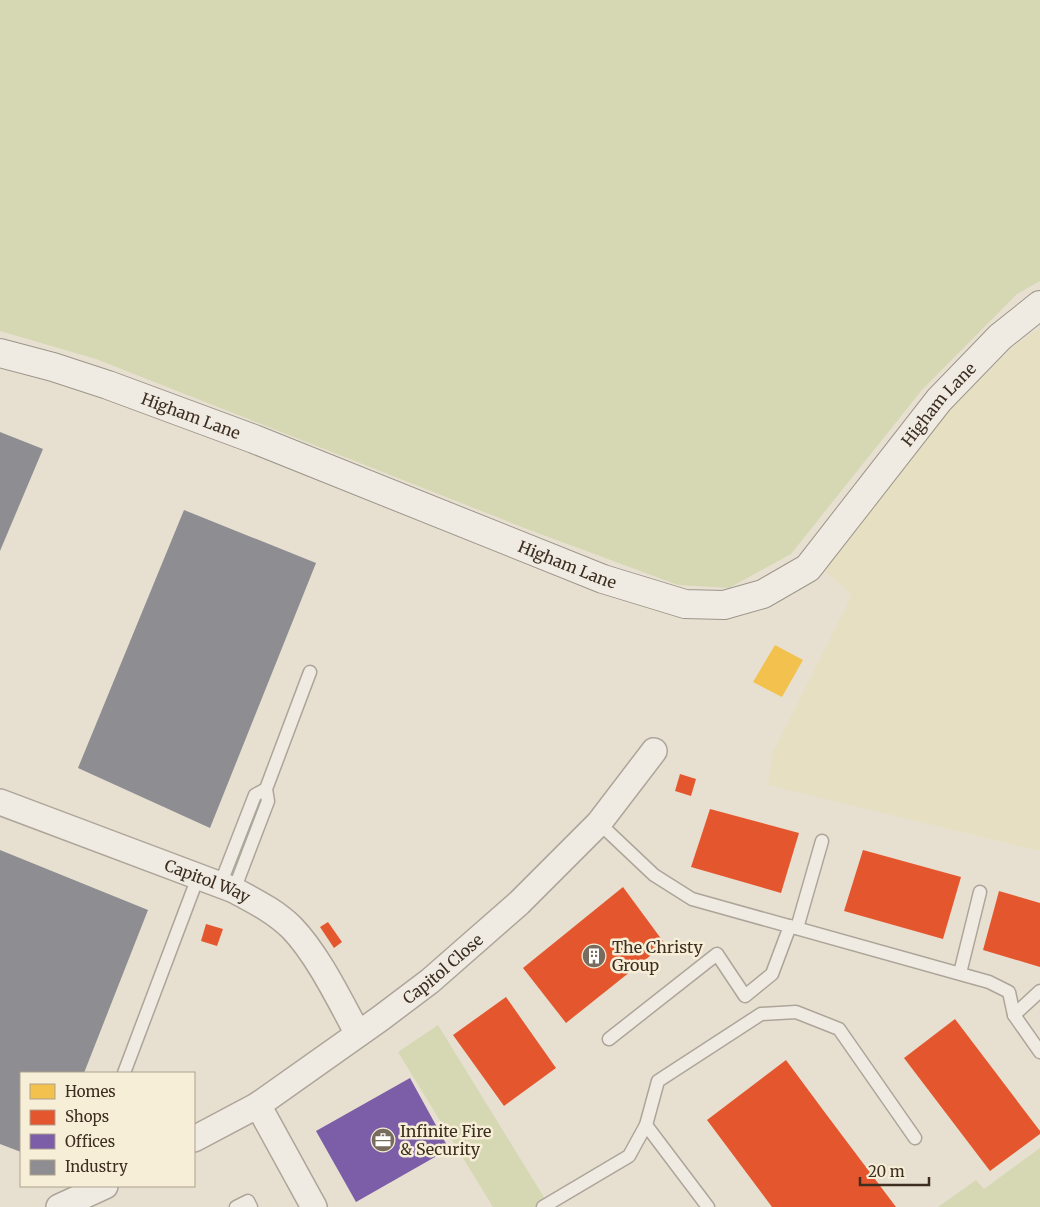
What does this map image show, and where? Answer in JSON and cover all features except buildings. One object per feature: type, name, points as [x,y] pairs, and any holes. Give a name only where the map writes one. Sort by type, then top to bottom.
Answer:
[{"type":"street","name":"Higham Lane","points":[[0,353],[53,367],[254,439],[603,579],[685,604],[724,605],[763,594],[808,568],[939,400],[1000,337],[1040,305]]},
{"type":"street","name":"Capitol Close","points":[[195,1139],[258,1104],[430,981],[519,903],[599,823],[654,751]]},
{"type":"street","name":"Capitol Way","points":[[0,802],[217,884],[265,906],[292,928],[316,961],[358,1034]]},
{"type":"street","points":[[258,1104],[314,1207]]},
{"type":"street","points":[[59,1207],[103,1187]]},
{"type":"lane","points":[[124,1072],[217,884],[268,801],[266,789],[310,672]]},
{"type":"lane","points":[[599,823],[654,875],[692,899],[960,973],[989,982],[1009,992],[1014,1014],[1040,1052]]},
{"type":"lane","points":[[608,1039],[718,954],[745,996],[772,974],[794,927],[822,841]]},
{"type":"lane","points":[[960,973],[980,892]]},
{"type":"lane","points":[[1014,1014],[1040,991]]},
{"type":"lane","points":[[543,1207],[629,1156],[646,1125],[658,1081],[761,1014],[796,1012],[839,1029],[915,1138]]},
{"type":"lane","points":[[646,1125],[708,1207]]},
{"type":"lane","points":[[236,1207],[248,1201],[252,1207]]},
{"type":"shaded area","points":[[1040,328],[1040,851],[768,785],[773,752],[852,595],[825,571],[943,417],[1014,346]]},
{"type":"green space","points":[[0,0],[1040,0],[1040,281],[1017,294],[921,391],[791,554],[729,588],[678,585],[527,529],[96,359],[0,331]]},
{"type":"green space","points":[[438,1025],[550,1207],[493,1207],[398,1052]]},
{"type":"green space","points":[[1040,1148],[1040,1207],[938,1207],[976,1180],[984,1189]]},
{"type":"place","name":"The Christy Group","points":[[594,956]]},
{"type":"place","name":"Infinite Fire & Security","points":[[383,1140]]}]
